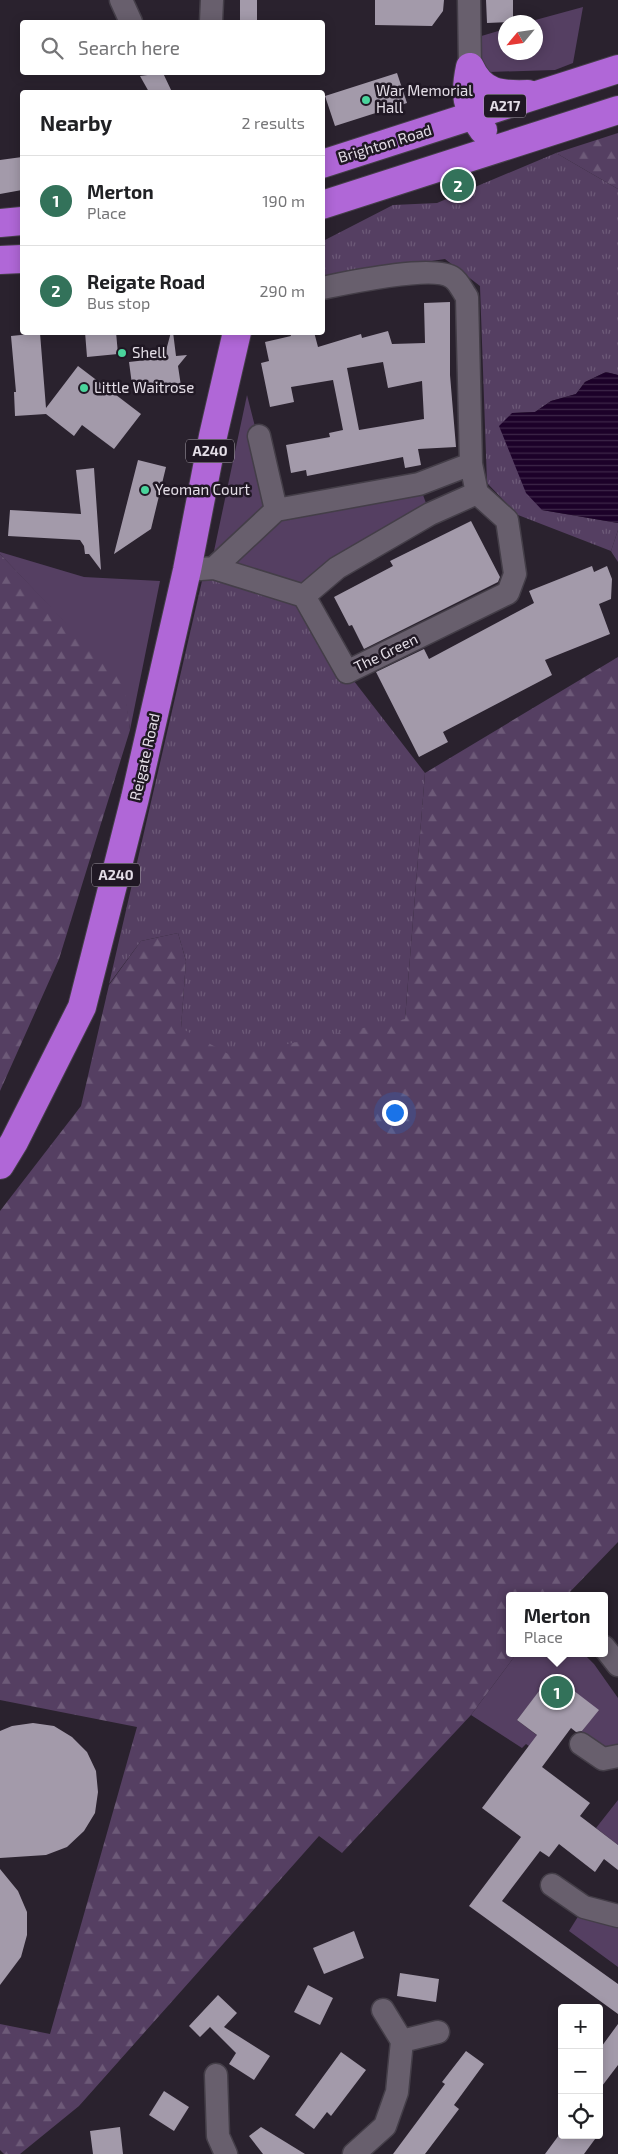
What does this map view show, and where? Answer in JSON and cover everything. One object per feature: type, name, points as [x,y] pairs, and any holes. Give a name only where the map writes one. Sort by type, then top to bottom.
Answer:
[{"type":"highway","points":[[470,67],[475,79],[484,88],[510,95],[540,94]]},
{"type":"highway","points":[[470,67],[465,87],[466,100],[474,117],[483,130],[508,145]]},
{"type":"highway","name":"Brighton Road","points":[[325,163],[474,117],[618,69]]},
{"type":"highway","name":"A217","points":[[325,204],[377,189],[618,110]]},
{"type":"highway","points":[[325,224],[377,189]]},
{"type":"highway","points":[[0,223],[20,221]]},
{"type":"highway","points":[[0,260],[20,259]]},
{"type":"highway","name":"Reigate Road","points":[[0,1165],[14,1142],[82,1007],[135,798],[187,570],[213,436],[237,335]]},
{"type":"street","points":[[121,0],[130,20]]},
{"type":"street","points":[[211,20],[212,0]]},
{"type":"street","points":[[469,0],[470,67]]},
{"type":"street","points":[[187,570],[214,568],[304,596],[337,568],[430,514],[477,494],[471,464],[467,297],[454,278],[439,273],[372,278],[325,287]]},
{"type":"street","points":[[259,436],[276,510]]},
{"type":"street","points":[[214,568],[276,510],[419,484],[471,464]]},
{"type":"street","points":[[419,484],[430,514]]},
{"type":"street","name":"The Green","points":[[304,596],[347,672],[508,593],[515,574],[507,520],[477,494]]},
{"type":"street","points":[[608,1651],[618,1665]]},
{"type":"street","points":[[581,1744],[603,1760],[618,1756]]},
{"type":"street","points":[[552,1886],[584,1907],[618,1916]]},
{"type":"street","points":[[354,2154],[385,2126],[398,2092],[402,2042],[383,2010]]},
{"type":"street","points":[[402,2042],[438,2032]]},
{"type":"street","points":[[216,2075],[218,2136],[226,2154]]},
{"type":"green space","points":[[583,7],[573,63],[555,70],[489,72],[481,63],[478,37],[498,31],[498,60],[543,60],[543,18]]},
{"type":"green space","points":[[618,133],[618,189],[556,153]]},
{"type":"green space","points":[[556,153],[618,189],[618,375],[606,372],[585,382],[576,394],[551,401],[535,412],[512,413],[542,510],[618,523],[618,530],[611,551],[518,515],[487,483],[480,286],[445,259],[325,277],[325,240],[393,205],[437,203]]},
{"type":"green space","points":[[247,395],[276,509],[419,484],[430,514],[304,596],[214,568],[214,551]]},
{"type":"green space","points":[[618,530],[618,562],[611,551]]},
{"type":"green space","points":[[0,552],[84,577],[160,581],[130,730],[123,684]]},
{"type":"green space","points":[[0,554],[124,683],[130,730],[59,959],[0,1091]]},
{"type":"green space","points":[[214,568],[304,596],[347,672],[425,773],[405,1019],[232,1056],[181,1028],[186,961],[178,933],[141,941],[109,984],[202,581]]},
{"type":"green space","points":[[618,657],[618,1542],[570,1592],[506,1592],[506,1657],[514,1657],[471,1715],[342,1853],[319,1836],[79,2106],[20,2154],[4,2154],[0,2150],[0,2024],[50,2034],[137,1727],[0,1700],[0,1211],[81,1106],[109,985],[141,941],[178,933],[186,961],[181,1028],[405,1019],[425,773]]},
{"type":"green space","points":[[514,1657],[587,1657],[618,1698],[618,1753],[579,1735],[598,1710],[552,1675],[517,1720],[547,1743],[539,1753],[526,1744],[522,1748],[471,1715]]},
{"type":"green space","points":[[618,1800],[618,1845],[596,1828]]},
{"type":"green space","points":[[579,1915],[618,1923],[618,1967],[569,1931]]},
{"type":"shaded area","points":[[606,372],[618,375],[618,523],[542,510],[526,493],[499,426],[512,413],[535,412],[551,401],[576,394],[585,382]]},
{"type":"building","points":[[240,0],[257,0],[257,20],[240,20]]},
{"type":"building","points":[[375,0],[444,0],[443,11],[432,26],[375,25]]},
{"type":"building","points":[[486,0],[513,0],[513,15],[498,15],[498,23],[487,23]]},
{"type":"building","name":"War Memorial Hall","points":[[397,73],[407,103],[335,126],[325,96]]},
{"type":"building","points":[[164,75],[171,90],[148,90],[140,76]]},
{"type":"building","points":[[20,157],[20,190],[0,194],[0,160]]},
{"type":"building","points":[[450,302],[450,375],[456,447],[418,449],[421,465],[405,468],[403,457],[307,476],[306,470],[291,473],[286,445],[330,437],[329,433],[343,430],[333,380],[291,387],[294,402],[270,407],[261,363],[269,361],[265,342],[291,335],[315,335],[318,347],[361,334],[362,338],[388,331],[392,344],[425,343],[424,303]],"holes":[[[383,362],[388,388],[422,381],[424,419],[359,430],[347,368]]]},
{"type":"building","name":"Little Waitrose","points":[[40,335],[46,408],[78,366],[141,414],[114,449],[82,425],[74,436],[46,414],[15,416],[14,392],[16,392],[11,336]]},
{"type":"building","points":[[85,335],[116,335],[118,354],[87,357]]},
{"type":"building","points":[[170,335],[173,335],[176,356],[187,355],[178,366],[181,386],[133,392],[129,362],[164,358]]},
{"type":"building","name":"Yeoman Court","points":[[138,460],[166,467],[151,529],[114,554]]},
{"type":"building","points":[[94,468],[101,570],[89,554],[85,554],[84,546],[80,540],[8,536],[10,510],[81,514],[76,470]]},
{"type":"building","points":[[471,521],[500,577],[498,582],[364,649],[352,625],[349,626],[334,597],[393,566],[390,561]]},
{"type":"building","points":[[592,566],[594,572],[607,566],[612,579],[611,599],[599,604],[610,634],[545,660],[552,675],[443,732],[448,742],[419,757],[376,672],[424,649],[429,659],[534,603],[529,591]]},
{"type":"building","points":[[552,1674],[599,1710],[582,1731],[576,1732],[571,1728],[542,1767],[590,1803],[580,1816],[618,1845],[618,1870],[604,1859],[595,1872],[559,1844],[549,1857],[540,1851],[502,1901],[618,1984],[618,2014],[469,1906],[521,1837],[482,1808],[537,1735],[517,1720]]},
{"type":"building","points":[[33,1723],[54,1726],[72,1737],[87,1752],[96,1771],[98,1792],[95,1813],[84,1831],[67,1847],[46,1855],[0,1858],[0,1731],[12,1726]]},
{"type":"building","points":[[0,1869],[18,1891],[27,1912],[27,1935],[21,1957],[0,1985]]},
{"type":"building","points":[[354,1931],[364,1958],[324,1974],[313,1948]]},
{"type":"building","points":[[400,1973],[439,1979],[436,2002],[397,1996]]},
{"type":"building","points":[[308,1985],[333,1998],[320,2025],[294,2012]]},
{"type":"building","points":[[218,1995],[237,2013],[224,2027],[270,2056],[254,2080],[229,2064],[236,2053],[210,2027],[200,2037],[189,2026]]},
{"type":"building","points":[[618,2024],[618,2065],[603,2085],[603,2049],[603,2045]]},
{"type":"building","points":[[466,2051],[484,2064],[454,2105],[459,2109],[425,2154],[393,2154],[445,2084],[442,2082]]},
{"type":"building","points":[[341,2052],[366,2070],[331,2116],[327,2112],[314,2129],[295,2115]]},
{"type":"building","points":[[164,2091],[189,2107],[174,2131],[149,2115]]},
{"type":"building","points":[[120,2127],[123,2154],[93,2154],[90,2131]]},
{"type":"building","points":[[261,2127],[305,2154],[263,2154],[249,2136]]},
{"type":"building","points":[[558,2136],[558,2139],[595,2139],[584,2154],[545,2154]]},
{"type":"place","name":"War Memorial Hall","points":[[366,100]]},
{"type":"place","name":"Reigate Road","points":[[458,185]]},
{"type":"place","name":"Shell","points":[[122,353]]},
{"type":"place","name":"Little Waitrose","points":[[84,388]]},
{"type":"place","name":"Yeoman Court","points":[[145,490]]},
{"type":"place","name":"Merton","points":[[557,1692]]}]
